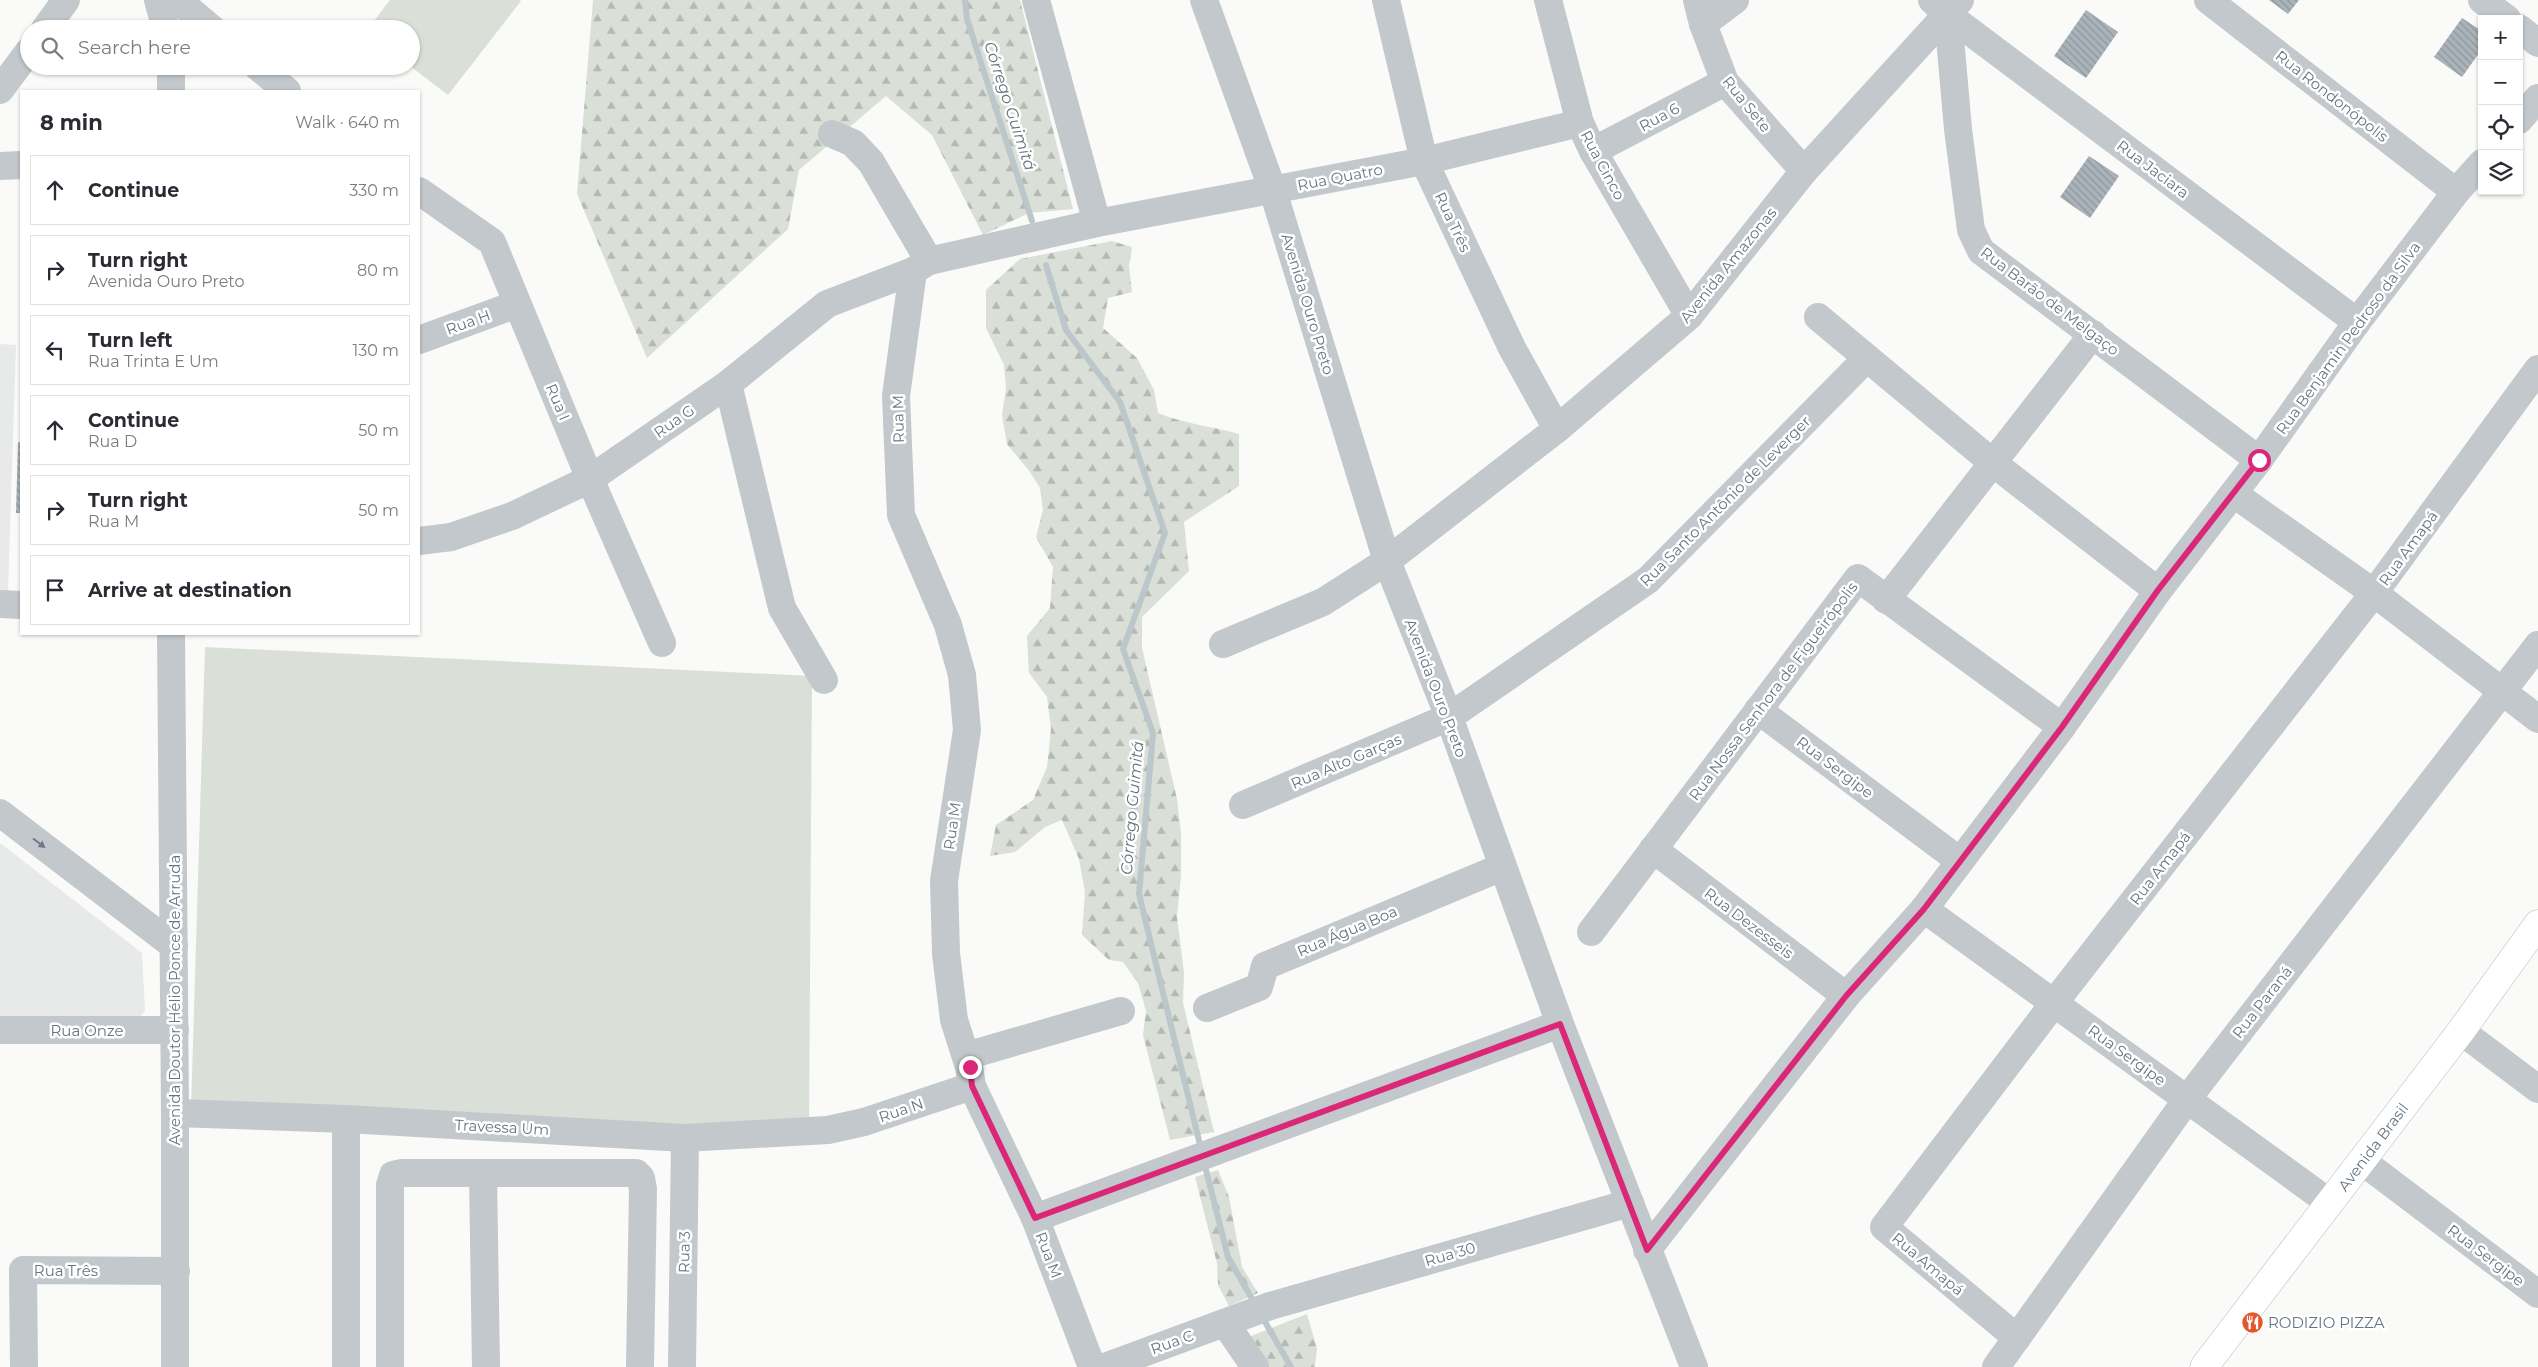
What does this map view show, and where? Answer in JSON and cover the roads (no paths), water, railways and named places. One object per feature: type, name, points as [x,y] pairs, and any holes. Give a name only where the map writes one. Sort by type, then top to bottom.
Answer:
[{"type":"main road","name":"Avenida Brasil","points":[[2204,1367],[2461,1031],[2538,924]]},
{"type":"street","points":[[52,20],[66,0]]},
{"type":"street","points":[[158,0],[164,20]]},
{"type":"street","points":[[178,0],[201,20]]},
{"type":"street","points":[[1036,0],[1097,223]]},
{"type":"street","name":"Avenida Ouro Preto","points":[[1204,0],[1273,190],[1387,561],[1449,717],[1560,1024],[1694,1367]]},
{"type":"street","name":"Rua Três","points":[[1386,0],[1424,161],[1512,348],[1557,429]]},
{"type":"street","name":"Rua Cinco","points":[[1548,0],[1580,123],[1593,151],[1689,316]]},
{"type":"street","points":[[1700,12],[1735,0]]},
{"type":"street","name":"Rua Rondonópolis","points":[[2208,0],[2456,192]]},
{"type":"street","points":[[2482,0],[2502,15]]},
{"type":"street","name":"Avenida Amazonas","points":[[1223,644],[1323,602],[1387,561],[1557,429],[1689,316],[1804,171],[1947,5]]},
{"type":"street","name":"Rua Jaciara","points":[[1947,5],[2357,322]]},
{"type":"street","name":"Rua Barão de Melgaço","points":[[1947,5],[1958,129],[1971,230],[1975,243],[1992,260],[2259,460]]},
{"type":"street","name":"Rua Sete","points":[[1700,12],[1725,82],[1804,171]]},
{"type":"street","points":[[2523,31],[2538,43]]},
{"type":"street","points":[[0,90],[20,63]]},
{"type":"street","points":[[171,75],[171,90]]},
{"type":"street","points":[[268,75],[286,90]]},
{"type":"street","name":"Rua 6","points":[[1593,151],[1725,82]]},
{"type":"street","points":[[2523,115],[2538,98]]},
{"type":"street","name":"Rua Quatro","points":[[921,266],[1097,223],[1424,161],[1580,123]]},
{"type":"street","points":[[832,134],[854,143],[870,162],[921,266]]},
{"type":"street","points":[[0,166],[20,165]]},
{"type":"street","name":"Rua Benjamin Pedroso da Silva","points":[[1647,1250],[1846,996],[1924,909],[2062,727],[2158,590],[2234,494],[2357,322],[2456,192],[2478,167]]},
{"type":"street","name":"Rua I","points":[[420,192],[492,242],[590,479],[662,643]]},
{"type":"street","name":"Rua G","points":[[420,541],[451,538],[495,522],[590,479],[728,384],[827,304],[921,266]]},
{"type":"street","name":"Rua M","points":[[921,266],[896,396],[901,514],[948,625],[962,675],[967,730],[944,882],[946,953],[954,1020],[966,1056],[972,1086],[1035,1218],[1092,1367]]},
{"type":"street","name":"Rua H","points":[[420,340],[517,304]]},
{"type":"street","points":[[1818,316],[1993,463],[2158,590]]},
{"type":"street","points":[[1886,600],[2093,334]]},
{"type":"street","name":"Rua Santo Antônio de Leverger","points":[[1449,717],[1648,580],[1867,358]]},
{"type":"street","name":"Rua Amapá","points":[[2017,1338],[1884,1227],[2054,1003],[2374,593],[2538,369]]},
{"type":"street","points":[[728,384],[782,608],[824,680]]},
{"type":"street","points":[[2234,494],[2374,593],[2538,719]]},
{"type":"street","name":"Rua Nossa Senhora de Figueirópolis","points":[[1591,932],[1858,578],[2062,727]]},
{"type":"street","points":[[0,604],[20,605]]},
{"type":"street","name":"Avenida Doutor Hélio Ponce de Arruda","points":[[171,635],[176,1271],[175,1367]]},
{"type":"street","name":"Rua Paraná","points":[[1996,1367],[2188,1098],[2538,645]]},
{"type":"street","name":"Rua Sergipe","points":[[1758,710],[1960,861]]},
{"type":"street","name":"Rua Alto Garças","points":[[1243,805],[1449,717]]},
{"type":"street","points":[[0,813],[174,946]]},
{"type":"street","name":"Rua Dezesseis","points":[[1653,849],[1846,996]]},
{"type":"street","name":"Rua Água Boa","points":[[1207,1008],[1259,986],[1265,966],[1502,867]]},
{"type":"street","name":"Rua Sergipe","points":[[1924,909],[2188,1098],[2330,1203]]},
{"type":"street","points":[[966,1056],[1121,1011]]},
{"type":"street","points":[[1035,1218],[1560,1024]]},
{"type":"street","name":"Rua Onze","points":[[0,1030],[174,1030]]},
{"type":"street","points":[[2461,1031],[2538,1089]]},
{"type":"street","name":"Rua N","points":[[828,1130],[864,1122],[972,1086]]},
{"type":"street","name":"Travessa Um","points":[[175,1113],[346,1119],[685,1138],[828,1130]]},
{"type":"street","points":[[346,1119],[346,1367]]},
{"type":"street","name":"Rua 3","points":[[682,1367],[685,1138]]},
{"type":"street","name":"Rua Sergipe","points":[[2362,1161],[2538,1294]]},
{"type":"street","points":[[390,1367],[390,1185],[393,1175],[402,1173],[636,1173],[641,1178],[643,1206],[640,1367]]},
{"type":"street","points":[[483,1174],[486,1367]]},
{"type":"street","name":"Rua 30","points":[[1233,1320],[1270,1306],[1630,1203]]},
{"type":"street","name":"Rua Três","points":[[24,1367],[23,1270],[176,1271]]},
{"type":"street","points":[[1233,1320],[1255,1367]]},
{"type":"street","name":"Rua C","points":[[1105,1367],[1233,1320]]},
{"type":"waterway","name":"Córrego Guimitá","points":[[965,0],[967,19],[1032,221]]},
{"type":"waterway","name":"Córrego Guimitá","points":[[1046,265],[1066,330],[1120,402],[1165,533],[1123,649],[1153,733],[1139,894],[1201,1149]]},
{"type":"waterway","name":"Córrego Guimitá","points":[[1204,1162],[1228,1257],[1255,1304]]},
{"type":"waterway","name":"Córrego Guimitá","points":[[1261,1315],[1291,1367]]},
{"type":"place","name":"RODIZIO PIZZA","points":[[2252,1322]]}]
